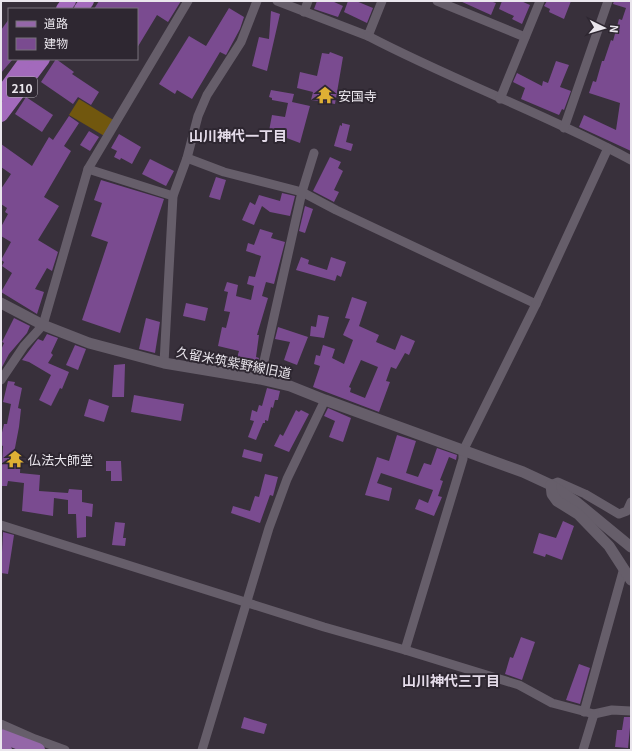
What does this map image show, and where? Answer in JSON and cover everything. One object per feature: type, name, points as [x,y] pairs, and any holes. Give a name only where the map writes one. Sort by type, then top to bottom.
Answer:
[{"type":"highway","name":"210","points":[[1,95],[26,60]]},
{"type":"highway","name":"210","points":[[1,115],[43,60]]},
{"type":"main road","points":[[1,736],[38,750]]},
{"type":"main road","points":[[1,749],[5,750]]},
{"type":"street","points":[[2,374],[43,325],[88,169],[188,1]]},
{"type":"street","points":[[164,363],[173,196],[187,158],[198,116],[207,95],[241,42],[257,1]]},
{"type":"street","points":[[277,1],[368,36],[410,58],[608,148],[631,160]]},
{"type":"street","points":[[304,12],[308,1]]},
{"type":"street","points":[[368,36],[382,1]]},
{"type":"street","points":[[437,1],[459,5],[525,37]]},
{"type":"street","points":[[500,99],[540,1]]},
{"type":"street","points":[[564,128],[608,1]]},
{"type":"street","points":[[405,650],[463,459],[463,451],[536,304],[608,148]]},
{"type":"street","points":[[260,379],[302,192],[314,153]]},
{"type":"street","points":[[187,158],[224,172],[302,192],[336,210],[536,304]]},
{"type":"street","points":[[88,169],[173,196]]},
{"type":"street","name":"久留米筑紫野線旧道","points":[[1,303],[43,325],[89,343],[164,363],[260,379],[290,386],[324,400],[523,472],[551,485],[575,501],[631,547]]},
{"type":"street","points":[[202,750],[269,528],[287,479],[324,400]]},
{"type":"street","points":[[631,502],[627,511],[619,514],[585,494],[558,482],[551,485],[552,494],[557,501],[578,514],[609,546],[631,580]]},
{"type":"street","points":[[1,525],[324,627],[518,685],[552,703],[594,714],[612,710],[631,711]]},
{"type":"street","points":[[584,712],[624,568]]},
{"type":"street","points":[[583,750],[594,714]]},
{"type":"street","points":[[1,724],[65,750]]},
{"type":"shaded area","points":[[79,99],[115,121],[106,137],[69,115]]},
{"type":"building","points":[[99,1],[181,1],[168,22],[157,15],[138,46],[138,8],[95,8]]},
{"type":"building","points":[[317,1],[332,1],[343,6],[338,17],[314,9]]},
{"type":"building","points":[[348,1],[356,1],[373,8],[367,23],[344,12]]},
{"type":"building","points":[[460,1],[490,1],[496,3],[491,15]]},
{"type":"building","points":[[502,1],[521,1],[530,5],[522,24],[512,19],[514,16],[499,9]]},
{"type":"building","points":[[547,1],[571,1],[564,19],[549,12],[550,9],[544,6]]},
{"type":"building","points":[[614,1],[631,1],[631,151],[579,127],[584,115],[616,130],[620,103],[589,93],[593,81],[596,82],[602,61],[604,61],[611,40],[613,41],[619,19],[622,20],[626,8],[613,4]]},
{"type":"building","points":[[229,8],[244,17],[240,29],[226,55],[220,52],[192,99],[177,90],[175,94],[159,84],[189,36],[206,46]]},
{"type":"building","points":[[271,11],[280,14],[267,71],[252,66],[259,37],[269,39]]},
{"type":"building","points":[[8,20],[8,60],[12,60],[1,73],[1,30]]},
{"type":"building","points":[[330,52],[343,57],[335,104],[311,100],[313,92],[297,88],[300,72],[317,76],[322,53],[329,54]]},
{"type":"building","points":[[55,60],[57,60],[74,72],[72,74],[99,92],[91,105],[78,97],[73,104],[41,82]]},
{"type":"building","points":[[556,61],[569,65],[560,87],[571,91],[564,110],[562,109],[559,115],[521,99],[525,88],[513,82],[517,73],[542,86],[543,81],[548,83]]},
{"type":"building","points":[[271,90],[294,94],[292,102],[310,106],[300,143],[284,137],[284,133],[269,131],[272,115],[285,117],[288,103],[272,100],[272,98],[269,97]]},
{"type":"building","points":[[26,97],[53,115],[42,132],[15,114]]},
{"type":"building","points":[[69,116],[79,123],[64,146],[71,151],[44,197],[59,206],[38,240],[58,252],[52,271],[47,268],[35,289],[44,292],[37,314],[1,292],[12,273],[2,266],[4,262],[1,260],[11,242],[1,236],[1,227],[8,214],[5,212],[7,208],[1,204],[1,189],[11,174],[1,167],[1,144],[32,166],[49,137],[53,140]]},
{"type":"building","points":[[342,123],[350,125],[346,142],[353,144],[351,151],[334,146],[340,125],[342,126]]},
{"type":"building","points":[[89,131],[99,137],[90,151],[80,145]]},
{"type":"building","points":[[119,134],[141,147],[132,164],[121,158],[120,160],[114,157],[117,151],[111,148]]},
{"type":"building","points":[[330,157],[341,162],[338,168],[343,171],[334,190],[339,192],[334,202],[313,191]]},
{"type":"building","points":[[150,159],[174,171],[166,186],[142,174]]},
{"type":"building","points":[[216,177],[226,180],[220,200],[209,197]]},
{"type":"building","points":[[101,180],[164,199],[120,333],[82,320],[108,242],[91,236],[102,203],[94,200]]},
{"type":"building","points":[[282,193],[295,196],[290,216],[270,212],[262,206],[254,225],[242,220],[250,202],[255,205],[259,195],[280,201]]},
{"type":"building","points":[[305,206],[313,209],[305,233],[299,231]]},
{"type":"building","points":[[260,229],[273,233],[271,238],[285,242],[274,284],[266,282],[262,296],[268,298],[257,335],[259,335],[256,357],[259,358],[255,371],[234,368],[239,351],[218,346],[222,327],[226,328],[230,312],[224,311],[228,292],[224,291],[227,282],[238,285],[236,296],[251,300],[254,286],[247,284],[249,276],[255,277],[261,256],[246,251],[248,243],[254,245]]},
{"type":"building","points":[[301,257],[309,260],[308,264],[327,270],[331,257],[346,262],[341,277],[337,275],[335,281],[296,270]]},
{"type":"building","points":[[352,297],[367,302],[359,326],[379,335],[376,342],[395,350],[401,335],[415,341],[409,355],[405,353],[396,369],[391,367],[386,381],[390,382],[379,412],[313,387],[320,366],[314,364],[316,355],[320,356],[323,345],[335,349],[332,358],[344,364],[353,340],[343,335],[350,319],[345,318]],"holes":[[[361,360],[378,367],[365,398],[350,392],[351,388],[349,387]]]},
{"type":"building","points":[[186,303],[208,308],[205,321],[183,316]]},
{"type":"building","points":[[318,315],[329,317],[324,338],[310,336],[311,326],[316,327]]},
{"type":"building","points":[[14,318],[30,326],[27,333],[9,354],[1,369],[1,350],[4,343],[2,342]]},
{"type":"building","points":[[146,318],[160,322],[155,353],[139,349]]},
{"type":"building","points":[[278,327],[308,337],[297,365],[284,360],[290,342],[275,339]]},
{"type":"building","points":[[47,334],[58,338],[51,353],[53,355],[48,363],[69,372],[62,389],[60,388],[51,406],[39,400],[51,375],[29,362],[22,360],[38,339],[43,341]]},
{"type":"building","points":[[75,345],[86,349],[78,370],[66,365]]},
{"type":"building","points":[[125,364],[124,397],[112,397],[114,365]]},
{"type":"building","points":[[8,381],[15,382],[14,385],[22,388],[18,408],[21,409],[19,427],[14,453],[21,453],[20,473],[40,475],[39,491],[68,493],[69,489],[82,490],[82,502],[93,504],[92,517],[86,516],[86,537],[77,538],[76,514],[68,514],[68,500],[54,498],[53,516],[22,511],[24,483],[8,481],[7,486],[1,486],[3,446],[1,445],[1,437],[4,424],[7,424],[11,404],[3,402]]},
{"type":"building","points":[[267,388],[280,391],[278,400],[275,400],[273,408],[271,407],[268,421],[265,420],[265,423],[263,423],[256,440],[248,437],[254,421],[250,420],[252,410],[257,412],[259,405],[262,406]]},
{"type":"building","points":[[134,395],[184,404],[181,421],[131,412]]},
{"type":"building","points":[[89,399],[109,406],[104,422],[84,416]]},
{"type":"building","points":[[328,408],[351,418],[343,442],[329,437],[335,421],[324,416]]},
{"type":"building","points":[[296,410],[299,412],[301,410],[309,414],[289,452],[274,446],[280,434],[283,436]]},
{"type":"building","points":[[397,435],[416,441],[406,473],[418,477],[424,463],[431,465],[437,448],[457,455],[456,460],[449,457],[440,480],[443,481],[438,496],[442,497],[434,516],[415,509],[419,499],[428,503],[433,490],[381,473],[377,483],[392,488],[389,501],[365,495],[377,457],[389,461]]},
{"type":"building","points":[[244,449],[263,454],[261,462],[242,457]]},
{"type":"building","points":[[106,461],[121,461],[122,481],[111,481],[111,471],[106,471]]},
{"type":"building","points":[[265,474],[278,477],[273,496],[270,495],[260,523],[231,513],[233,506],[250,511],[255,496],[259,497]]},
{"type":"building","points":[[563,521],[574,526],[562,560],[546,554],[545,557],[533,553],[539,533],[556,538]]},
{"type":"building","points":[[115,522],[125,523],[123,538],[126,538],[125,546],[112,545]]},
{"type":"building","points":[[3,532],[14,535],[8,574],[1,573]]},
{"type":"building","points":[[521,637],[535,642],[522,680],[505,674],[510,657],[513,658]]},
{"type":"building","points":[[579,664],[590,668],[580,704],[566,700]]},
{"type":"building","points":[[244,717],[267,724],[264,734],[241,728]]},
{"type":"building","points":[[624,717],[631,717],[628,748],[615,747],[617,730],[622,730]]},
{"type":"place","name":"安国寺","points":[[325,95]]},
{"type":"place","name":"仏法大師堂","points":[[15,459]]},
{"type":"district","name":"山川神代一丁目","points":[[238,135]]},
{"type":"district","name":"山川神代三丁目","points":[[451,680]]}]
